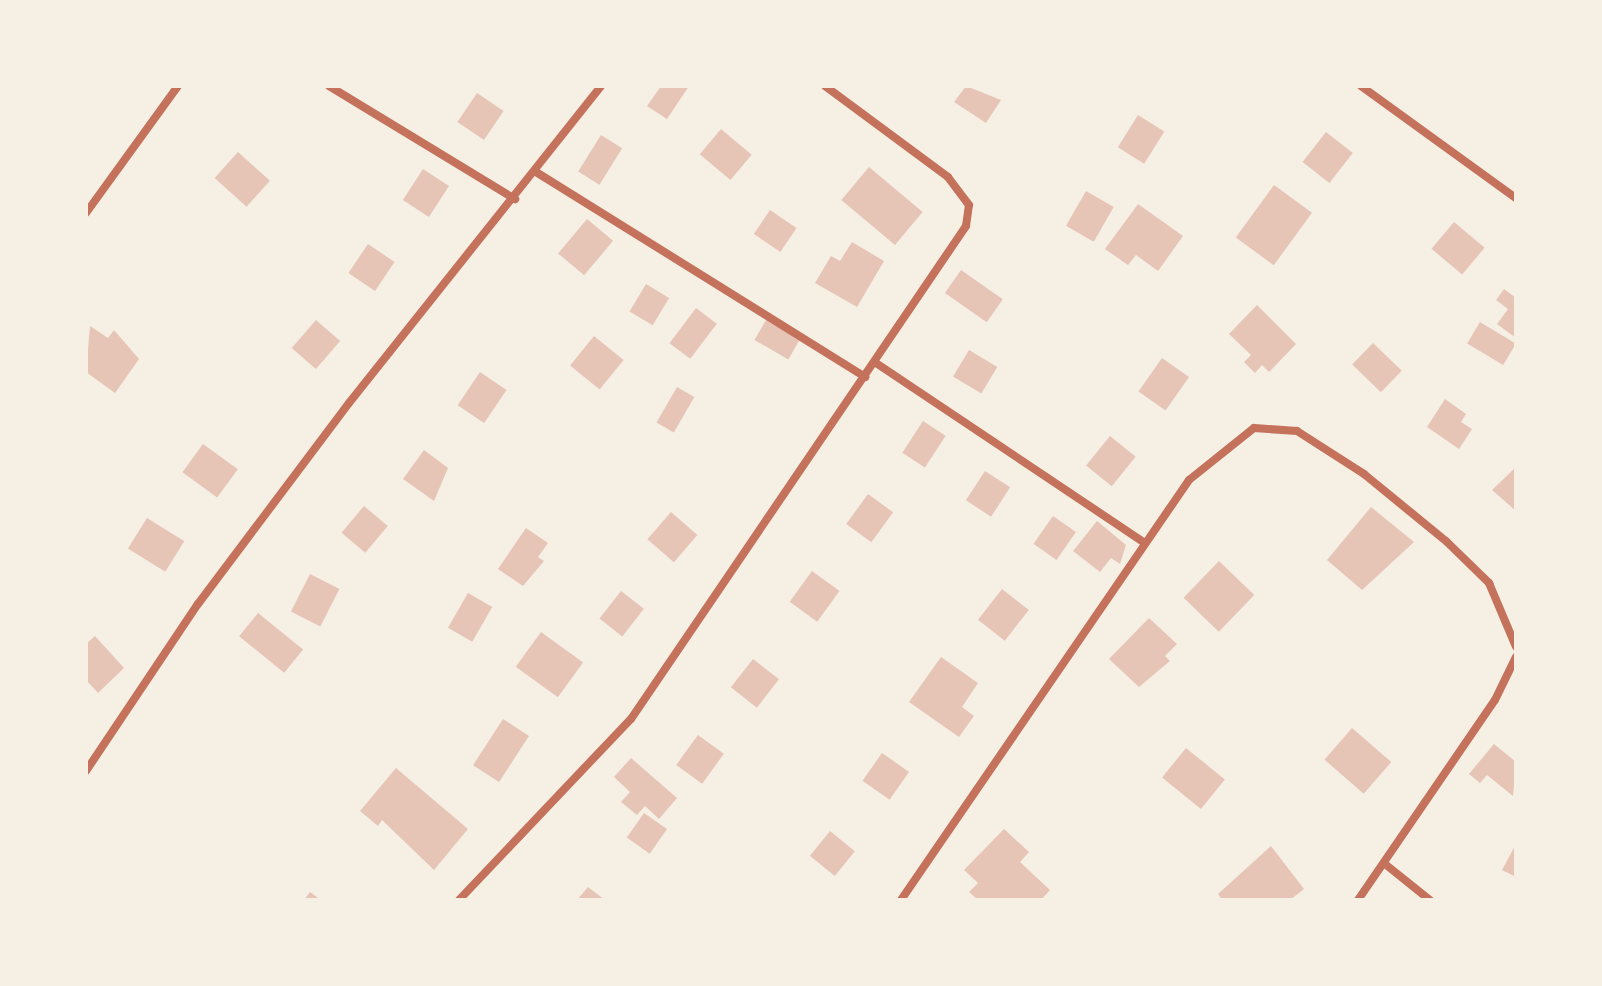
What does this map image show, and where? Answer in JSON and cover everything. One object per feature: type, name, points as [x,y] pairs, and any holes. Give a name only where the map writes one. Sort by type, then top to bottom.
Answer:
[{"type":"street","points":[[86,213],[178,86]]},
{"type":"street","points":[[329,86],[515,199]]},
{"type":"street","points":[[86,771],[311,453],[515,199],[601,86]]},
{"type":"street","points":[[459,900],[631,719],[865,377],[940,274],[969,205],[948,177],[825,86]]},
{"type":"street","points":[[1361,86],[1516,198]]},
{"type":"street","points":[[536,172],[865,377]]},
{"type":"street","points":[[876,363],[1143,542]]},
{"type":"street","points":[[901,900],[1143,542],[1226,445],[1275,424],[1364,474],[1447,542],[1489,583],[1516,647]]},
{"type":"street","points":[[1358,900],[1495,700],[1516,657]]},
{"type":"street","points":[[1385,864],[1430,900]]},
{"type":"building","points":[[661,86],[689,86],[667,119],[647,106]]},
{"type":"building","points":[[966,86],[1001,100],[986,123],[954,102]]},
{"type":"building","points":[[477,93],[504,111],[484,140],[457,122]]},
{"type":"building","points":[[1138,115],[1164,131],[1144,164],[1118,147]]},
{"type":"building","points":[[721,129],[752,155],[730,180],[700,154]]},
{"type":"building","points":[[1326,132],[1353,153],[1329,183],[1303,162]]},
{"type":"building","points":[[601,135],[622,148],[599,185],[578,171]]},
{"type":"building","points":[[238,152],[270,181],[247,207],[215,178]]},
{"type":"building","points":[[869,167],[923,212],[895,245],[841,200]]},
{"type":"building","points":[[423,169],[449,186],[429,217],[403,200]]},
{"type":"building","points":[[1274,185],[1312,213],[1274,265],[1236,238]]},
{"type":"building","points":[[1086,191],[1114,207],[1094,242],[1066,226]]},
{"type":"building","points":[[1138,204],[1183,236],[1158,271],[1136,255],[1128,265],[1105,249]]},
{"type":"building","points":[[770,210],[797,228],[780,252],[754,234]]},
{"type":"building","points":[[587,219],[613,241],[584,275],[558,253]]},
{"type":"building","points":[[1454,222],[1485,248],[1462,275],[1432,249]]},
{"type":"building","points":[[852,242],[884,261],[857,307],[815,283],[831,256],[840,261]]},
{"type":"building","points":[[368,244],[395,262],[375,291],[348,273]]},
{"type":"building","points":[[961,270],[1003,299],[987,322],[945,293]]},
{"type":"building","points":[[646,284],[669,298],[653,325],[630,311]]},
{"type":"building","points":[[1504,289],[1516,298],[1516,338],[1497,324],[1508,309],[1496,300]]},
{"type":"building","points":[[1257,305],[1296,344],[1269,372],[1262,365],[1255,373],[1244,362],[1251,355],[1229,334]]},
{"type":"building","points":[[696,308],[717,324],[690,359],[670,343]]},
{"type":"building","points":[[316,320],[340,341],[316,369],[292,348]]},
{"type":"building","points":[[766,320],[800,340],[788,359],[754,340]]},
{"type":"building","points":[[1480,322],[1516,344],[1503,365],[1467,343]]},
{"type":"building","points":[[90,326],[108,338],[114,330],[139,359],[115,393],[86,372]]},
{"type":"building","points":[[594,336],[624,360],[600,389],[570,366]]},
{"type":"building","points":[[1373,343],[1402,371],[1381,392],[1352,365]]},
{"type":"building","points":[[969,350],[997,367],[981,394],[953,377]]},
{"type":"building","points":[[1162,358],[1189,377],[1166,411],[1138,392]]},
{"type":"building","points":[[480,372],[507,390],[484,423],[458,405]]},
{"type":"building","points":[[677,387],[694,397],[674,433],[656,423]]},
{"type":"building","points":[[1445,399],[1466,414],[1461,422],[1472,429],[1459,449],[1427,427]]},
{"type":"building","points":[[923,421],[946,436],[925,468],[902,453]]},
{"type":"building","points":[[1110,436],[1136,457],[1112,486],[1086,466]]},
{"type":"building","points":[[203,444],[238,469],[217,498],[182,472]]},
{"type":"building","points":[[424,450],[448,468],[434,501],[403,479]]},
{"type":"building","points":[[1516,467],[1516,511],[1492,490]]},
{"type":"building","points":[[985,471],[1010,487],[991,517],[966,500]]},
{"type":"building","points":[[868,494],[893,512],[871,542],[846,524]]},
{"type":"building","points":[[364,506],[388,526],[365,553],[342,533]]},
{"type":"building","points":[[1371,507],[1414,542],[1362,590],[1327,560]]},
{"type":"building","points":[[671,512],[697,535],[674,562],[647,539]]},
{"type":"building","points":[[1053,516],[1076,532],[1056,560],[1033,544]]},
{"type":"building","points":[[147,518],[184,541],[165,572],[128,549]]},
{"type":"building","points":[[1097,521],[1126,545],[1120,564],[1111,558],[1100,572],[1073,551]]},
{"type":"building","points":[[526,528],[548,543],[538,557],[544,561],[523,586],[498,569]]},
{"type":"building","points":[[1219,561],[1254,595],[1219,632],[1184,598]]},
{"type":"building","points":[[812,571],[840,591],[817,622],[790,602]]},
{"type":"building","points":[[310,574],[339,589],[320,626],[291,611]]},
{"type":"building","points":[[1002,589],[1029,610],[1005,641],[978,620]]},
{"type":"building","points":[[621,591],[644,609],[622,636],[599,619]]},
{"type":"building","points":[[468,593],[492,607],[472,642],[448,628]]},
{"type":"building","points":[[258,613],[303,650],[284,673],[239,636]]},
{"type":"building","points":[[1149,618],[1177,644],[1165,656],[1170,661],[1139,687],[1109,659]]},
{"type":"building","points":[[541,632],[583,663],[558,697],[516,667]]},
{"type":"building","points":[[95,636],[124,668],[98,693],[86,680],[86,644]]},
{"type":"building","points":[[941,657],[978,683],[962,707],[974,716],[959,737],[909,702]]},
{"type":"building","points":[[753,659],[779,679],[757,708],[731,687]]},
{"type":"building","points":[[503,719],[529,736],[499,782],[473,765]]},
{"type":"building","points":[[1352,728],[1391,762],[1364,794],[1324,760]]},
{"type":"building","points":[[698,735],[724,754],[702,784],[676,765]]},
{"type":"building","points":[[1494,744],[1516,762],[1513,796],[1487,775],[1480,783],[1469,774]]},
{"type":"building","points":[[1186,748],[1225,779],[1201,809],[1162,778]]},
{"type":"building","points":[[882,753],[909,772],[890,800],[862,781]]},
{"type":"building","points":[[631,758],[677,798],[659,819],[645,806],[637,815],[621,802],[630,792],[614,777]]},
{"type":"building","points":[[396,768],[468,829],[434,870],[382,820],[378,826],[360,811]]},
{"type":"building","points":[[644,813],[667,829],[650,854],[627,838]]},
{"type":"building","points":[[1004,829],[1029,852],[1020,862],[1050,890],[1041,900],[978,900],[969,892],[978,883],[964,870]]},
{"type":"building","points":[[830,831],[855,851],[835,876],[810,856]]},
{"type":"building","points":[[1516,844],[1516,877],[1502,870]]},
{"type":"building","points":[[1271,846],[1304,889],[1290,900],[1222,900],[1218,894]]},
{"type":"building","points":[[588,887],[605,900],[577,900]]},
{"type":"building","points":[[310,892],[321,900],[304,900]]}]
